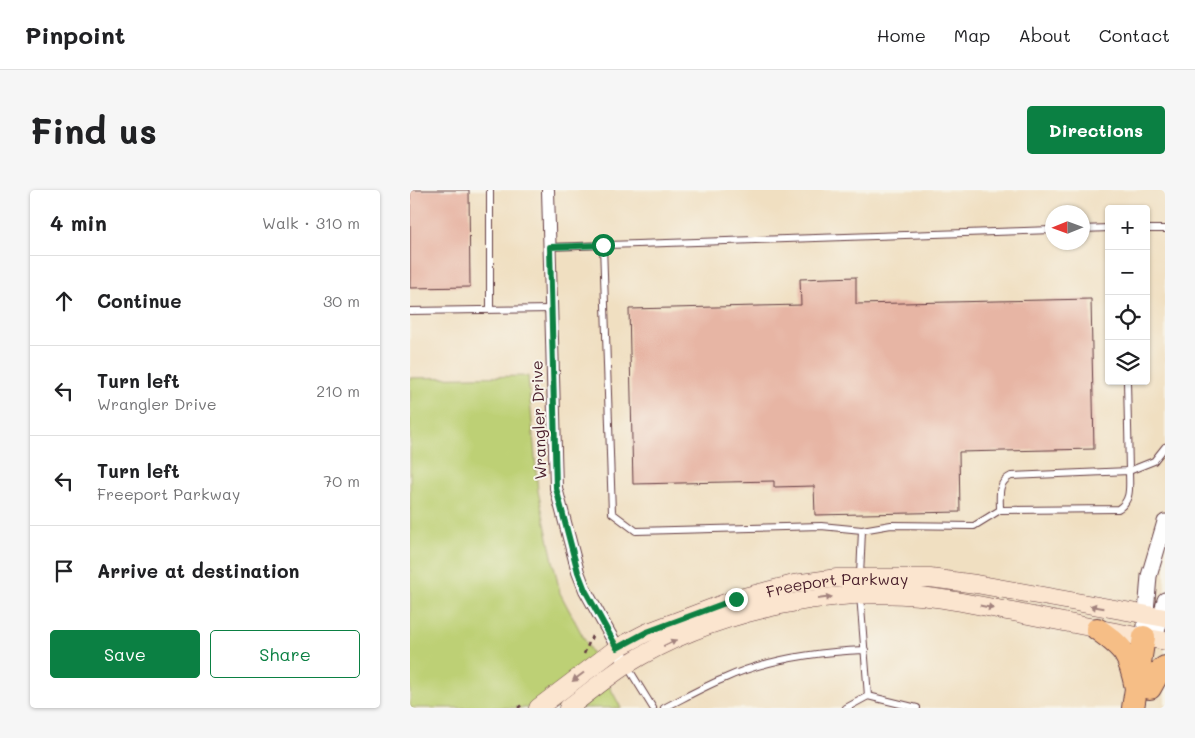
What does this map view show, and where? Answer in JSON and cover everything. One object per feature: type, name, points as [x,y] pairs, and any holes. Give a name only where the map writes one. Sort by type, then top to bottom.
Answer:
[{"type":"highway","points":[[1097,629],[1118,644],[1130,661],[1141,698]]},
{"type":"highway","points":[[1141,698],[1155,639]]},
{"type":"highway","points":[[1141,698],[1165,667]]},
{"type":"main road","name":"Freeport Parkway","points":[[538,708],[617,648],[647,632],[763,591],[794,584],[860,577],[930,578],[976,584],[1157,617]]},
{"type":"main road","points":[[860,577],[860,595]]},
{"type":"main road","name":"Freeport Parkway","points":[[568,708],[626,665],[668,643],[737,617],[800,602],[860,595],[897,595],[944,599],[1155,639]]},
{"type":"street","name":"Wrangler Drive","points":[[548,190],[556,488],[578,572],[585,590],[626,665]]},
{"type":"street","points":[[1155,639],[1157,617],[1149,576],[1165,522]]},
{"type":"street","points":[[1157,617],[1165,600]]},
{"type":"lane","points":[[490,190],[490,310]]},
{"type":"lane","points":[[1090,229],[1105,228]]},
{"type":"lane","points":[[1150,229],[1165,229]]},
{"type":"lane","points":[[550,247],[1045,230]]},
{"type":"lane","points":[[603,245],[612,513],[636,531],[821,526],[862,530],[891,525],[974,526],[1000,510],[1118,509],[1124,505],[1129,496],[1127,385]]},
{"type":"lane","points":[[410,311],[551,309]]},
{"type":"lane","points":[[1000,510],[1000,487],[1004,480],[1011,476],[1129,471],[1154,461],[1165,447]]},
{"type":"lane","points":[[860,577],[862,530]]},
{"type":"lane","points":[[860,595],[868,696]]},
{"type":"lane","points":[[664,708],[723,678],[744,671],[821,653],[865,650]]},
{"type":"lane","points":[[626,665],[653,708]]},
{"type":"lane","points":[[846,708],[868,696],[917,708]]},
{"type":"green space","points":[[528,376],[538,491],[560,593],[621,708],[410,708],[410,378]]},
{"type":"building","points":[[410,190],[469,190],[470,287],[410,288]]},
{"type":"building","points":[[856,277],[856,304],[1091,299],[1094,449],[959,452],[960,512],[815,515],[814,486],[774,487],[774,481],[633,484],[629,309],[801,305],[800,279]]},
{"type":"route","points":[[603,245],[550,247],[556,488],[578,572],[585,590],[617,648],[647,632],[736,599]]}]
